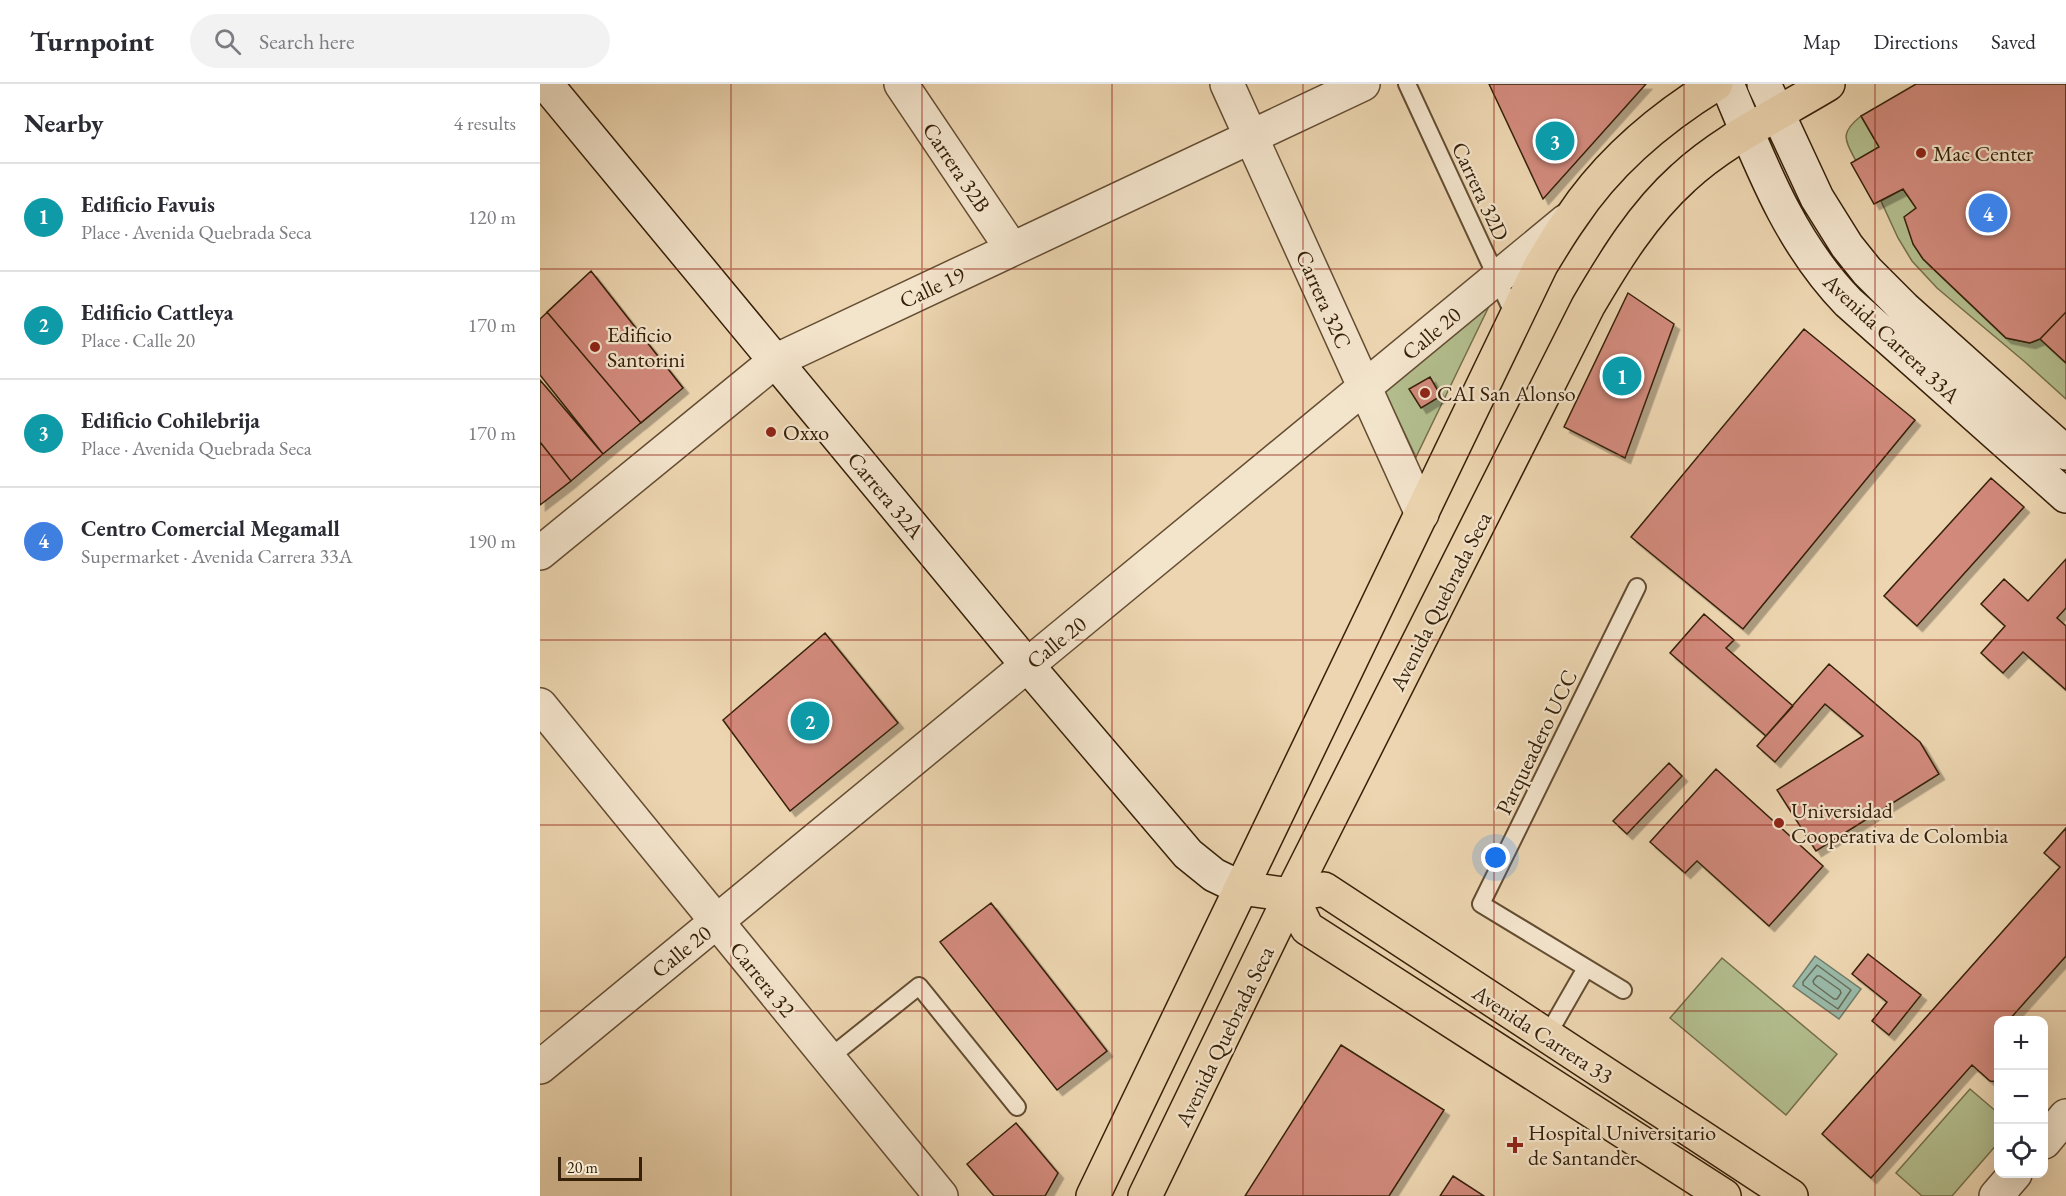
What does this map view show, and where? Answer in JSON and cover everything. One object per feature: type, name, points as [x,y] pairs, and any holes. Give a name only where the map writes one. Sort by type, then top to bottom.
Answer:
[{"type":"main road","points":[[1093,1196],[1541,265],[1571,217],[1610,169],[1643,136],[1688,101],[1716,84]]},
{"type":"main road","name":"Avenida Quebrada Seca","points":[[1145,1196],[1291,895],[1588,306],[1606,275],[1647,217],[1683,177],[1747,132],[1828,84]]},
{"type":"main road","name":"Avenida Carrera 33","points":[[1241,888],[1291,895],[1324,890],[1791,1196]]},
{"type":"main road","name":"Avenida Carrera 33","points":[[1291,895],[1307,928],[1724,1196]]},
{"type":"street","name":"Carrera 32A","points":[[546,84],[1027,665],[1188,854],[1214,875],[1241,888]]},
{"type":"street","name":"Carrera 32B","points":[[901,84],[1012,249]]},
{"type":"street","name":"Carrera 32C","points":[[1227,84],[1422,514]]},
{"type":"street","name":"Calle 19","points":[[540,553],[775,361],[1364,84]]},
{"type":"street","name":"Avenida Carrera 33A","points":[[1726,84],[1789,222],[1818,268],[1832,285],[1881,332],[2060,479]]},
{"type":"street","name":"Avenida Carrera 33A","points":[[1764,84],[1804,173],[1830,220],[1867,271],[1904,308],[2066,453]]},
{"type":"street","name":"Calle 20","points":[[540,1067],[1571,217]]},
{"type":"street","name":"Carrera 32","points":[[540,705],[942,1196]]},
{"type":"street","points":[[2048,1136],[2066,1116]]},
{"type":"street","points":[[1996,1196],[2011,1178]]},
{"type":"lane","name":"Carrera 32D","points":[[1407,84],[1515,317]]},
{"type":"lane","name":"Parqueadero UCC","points":[[1623,990],[1481,904],[1637,587]]},
{"type":"lane","points":[[1547,1036],[1586,968]]},
{"type":"lane","points":[[829,1058],[919,986],[1017,1107]]},
{"type":"green space","points":[[1861,116],[1879,147],[1856,161],[1846,136],[1850,127]]},
{"type":"green space","points":[[1903,189],[1916,208],[1913,244],[1923,259],[2006,338],[2029,343],[2040,339],[2066,363],[2066,399],[1937,288],[1912,261],[1898,238],[1881,201]]},
{"type":"green space","points":[[1493,298],[1416,457],[1385,392]]},
{"type":"green space","points":[[1722,958],[1837,1054],[1786,1115],[1670,1018]]},
{"type":"green space","points":[[1970,1089],[1994,1110],[1994,1148],[1952,1196],[1922,1196],[1896,1173]]},
{"type":"water","points":[[1815,956],[1861,989],[1839,1019],[1793,986]]},
{"type":"building","points":[[1489,84],[1646,84],[1543,199]]},
{"type":"building","points":[[1916,84],[2066,84],[2066,312],[2040,339],[2030,343],[2006,338],[1923,259],[1913,244],[1904,217],[1916,208],[1903,189],[1874,204],[1851,163],[1879,147],[1861,116]]},
{"type":"building","name":"Edificio Santorini","points":[[591,271],[683,388],[603,454],[540,375],[540,319]]},
{"type":"building","points":[[591,271],[683,388],[641,423],[547,312]]},
{"type":"building","points":[[1628,293],[1674,324],[1625,458],[1564,427]]},
{"type":"building","points":[[2066,312],[2066,363],[2040,339]]},
{"type":"building","points":[[1804,329],[1915,420],[1743,629],[1631,537]]},
{"type":"building","name":"CAI San Alonso","points":[[1430,377],[1441,396],[1421,408],[1409,389]]},
{"type":"building","points":[[540,380],[603,454],[571,481],[540,442]]},
{"type":"building","points":[[540,442],[571,481],[540,505]]},
{"type":"building","points":[[1991,478],[2024,507],[1917,626],[1884,596]]},
{"type":"building","points":[[2066,559],[2066,608],[2057,618],[2066,626],[2066,690],[2023,652],[2003,673],[1981,653],[2005,626],[1981,604],[2004,579],[2028,601]]},
{"type":"building","points":[[1704,614],[1734,640],[1726,648],[1793,706],[1766,736],[1670,653]]},
{"type":"building","points":[[825,633],[898,723],[790,811],[723,720]]},
{"type":"building","points":[[1829,664],[1920,742],[1939,774],[1816,851],[1777,790],[1863,736],[1825,704],[1775,762],[1757,746]]},
{"type":"building","points":[[1669,763],[1682,776],[1627,834],[1613,821]]},
{"type":"building","points":[[1716,769],[1823,866],[1769,926],[1697,861],[1685,873],[1650,842]]},
{"type":"building","points":[[2066,828],[2066,956],[2013,1016],[1994,1016],[1994,1082],[1990,1081],[1972,1065],[1871,1178],[1822,1134],[2060,867],[2044,853]]},
{"type":"building","points":[[991,903],[1107,1051],[1057,1090],[940,942]]},
{"type":"building","points":[[1868,954],[1921,995],[1889,1035],[1872,1021],[1887,1002],[1852,974]]},
{"type":"building","points":[[1341,1045],[1444,1110],[1389,1196],[1245,1196]]},
{"type":"building","points":[[1016,1123],[1058,1173],[1045,1196],[994,1196],[967,1164]]},
{"type":"building","points":[[1453,1176],[1484,1196],[1440,1196]]},
{"type":"place","name":"Edificio Cohilebrija","points":[[1555,141]]},
{"type":"place","name":"Mac Center","points":[[1921,153]]},
{"type":"place","name":"Centro Comercial Megamall","points":[[1988,213]]},
{"type":"place","name":"Edificio Santorini","points":[[595,347]]},
{"type":"place","name":"Edificio Favuis","points":[[1622,376]]},
{"type":"place","name":"CAI San Alonso","points":[[1425,393]]},
{"type":"place","name":"Oxxo","points":[[771,432]]},
{"type":"place","name":"Edificio Cattleya","points":[[810,721]]},
{"type":"place","name":"Universidad Cooperativa de Colombia","points":[[1779,823]]},
{"type":"place","name":"Hospital Universitario de Santander","points":[[1515,1145]]}]
